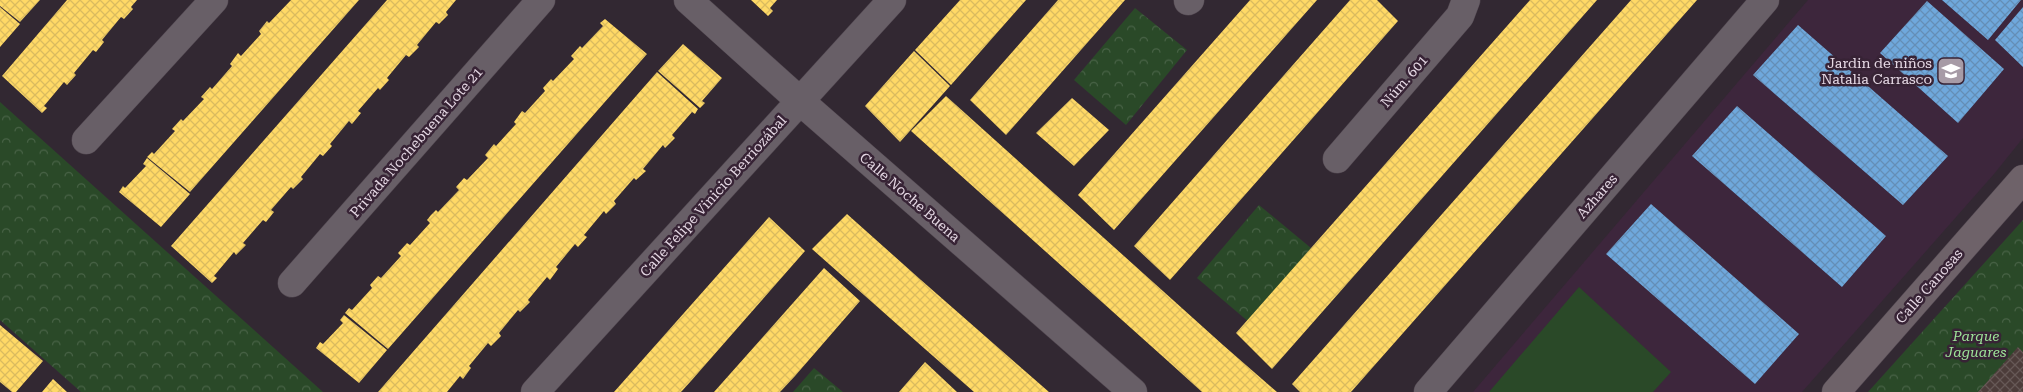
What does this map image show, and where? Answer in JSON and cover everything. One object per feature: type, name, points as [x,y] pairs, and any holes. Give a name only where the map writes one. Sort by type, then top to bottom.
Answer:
[{"type":"street","points":[[86,140],[214,0]]},
{"type":"street","name":"Privada Nochebuena Lote 21","points":[[292,283],[541,0]]},
{"type":"street","name":"Calle Noche Buena","points":[[688,0],[800,101],[1133,392]]},
{"type":"street","name":"Calle Felipe Vinicio Berriozábal","points":[[535,392],[892,0]]},
{"type":"street","name":"Núm. 601","points":[[1337,159],[1460,16],[1466,0]]},
{"type":"street","name":"Azhares","points":[[1428,392],[1766,0]]},
{"type":"street","name":"Calle Canosas","points":[[1836,392],[2023,179]]},
{"type":"shaded area","points":[[1808,0],[2023,0],[2023,138],[1994,174],[1802,392],[1473,392]]},
{"type":"green space","points":[[1135,8],[1187,50],[1126,125],[1074,80]]},
{"type":"green space","points":[[0,102],[323,392],[81,392],[0,320]]},
{"type":"green space","points":[[1259,205],[1311,248],[1250,323],[1197,278]]},
{"type":"green space","name":"Parque Jaguares","points":[[2023,220],[2023,392],[1868,392]]},
{"type":"green space","points":[[1579,287],[1671,372],[1653,392],[1489,392]]},
{"type":"green space","points":[[814,368],[843,392],[793,392]]},
{"type":"building: Viviendas","points":[[0,0],[40,0],[20,22],[0,6]]},
{"type":"building: Viviendas","points":[[67,0],[137,0],[131,7],[133,9],[124,19],[121,17],[102,40],[104,42],[96,52],[93,50],[74,73],[76,75],[67,85],[64,82],[44,106],[47,108],[42,113],[2,76]]},
{"type":"building: Viviendas","points":[[291,0],[359,0],[190,192],[147,157],[152,152],[154,154],[175,131],[172,129],[181,119],[183,121],[204,99],[201,97],[210,87],[212,89],[232,66],[230,64],[238,53],[241,56],[261,34],[259,31],[267,21],[269,23]]},
{"type":"building: Viviendas","points":[[387,0],[456,0],[446,12],[448,15],[439,24],[436,22],[417,45],[419,47],[409,57],[406,55],[387,78],[389,80],[380,90],[378,88],[358,111],[361,113],[352,124],[349,121],[330,144],[332,146],[323,156],[320,154],[301,177],[303,179],[293,189],[291,187],[271,210],[274,212],[266,222],[263,220],[243,243],[246,245],[236,255],[234,252],[214,276],[217,278],[212,283],[171,246]]},
{"type":"building: Viviendas","points":[[751,0],[777,0],[770,8],[773,11],[768,16]]},
{"type":"building: Viviendas","points":[[960,0],[1026,0],[951,85],[915,50]]},
{"type":"building: Viviendas","points":[[1058,0],[1125,0],[1006,135],[970,100]]},
{"type":"building: Viviendas","points":[[1250,0],[1317,0],[1114,230],[1078,195]]},
{"type":"building: Viviendas","points":[[1350,0],[1377,0],[1398,21],[1170,280],[1134,246]]},
{"type":"building: Viviendas","points":[[1530,0],[1597,0],[1272,369],[1236,333]]},
{"type":"building: Viviendas","points":[[1631,0],[1697,0],[1351,392],[1300,392],[1292,384]]},
{"type":"building: Viviendas","points":[[0,7],[20,24],[0,47]]},
{"type":"building: Viviendas","points":[[605,19],[647,54],[388,349],[345,313],[349,308],[352,310],[372,288],[370,285],[378,276],[381,278],[401,256],[398,253],[407,243],[410,245],[430,223],[427,220],[436,210],[438,212],[459,190],[456,187],[464,178],[467,180],[488,158],[485,155],[494,144],[496,146],[516,124],[514,122],[522,111],[525,113],[545,91],[543,88],[551,79],[553,81],[574,59],[571,56],[580,46],[582,48],[603,26],[600,23]]},
{"type":"building: Viviendas","points":[[683,44],[722,78],[702,101],[705,103],[700,108],[658,71]]},
{"type":"building: Viviendas","points":[[914,51],[950,86],[900,142],[865,106]]},
{"type":"building: Viviendas","points":[[657,72],[698,109],[695,114],[692,112],[672,135],[675,138],[665,148],[663,145],[643,169],[646,171],[636,180],[634,178],[614,201],[616,204],[606,214],[604,211],[584,235],[587,237],[578,247],[575,244],[556,267],[558,269],[550,280],[547,277],[528,300],[530,302],[520,312],[518,310],[499,333],[501,336],[491,346],[488,343],[469,366],[471,368],[463,379],[460,376],[447,392],[378,392]]},
{"type":"building: Viviendas","points":[[946,96],[1277,392],[1202,392],[911,131]]},
{"type":"building: Viviendas","points":[[1072,98],[1109,130],[1074,166],[1036,133]]},
{"type":"building: Viviendas","points":[[147,158],[190,194],[161,227],[119,192],[123,186],[125,188],[146,166],[143,164]]},
{"type":"building: Viviendas","points":[[847,214],[1049,392],[974,392],[925,349],[812,249]]},
{"type":"building: Viviendas","points":[[769,217],[805,251],[691,381],[681,392],[614,392]]},
{"type":"building: Viviendas","points":[[824,268],[860,301],[795,376],[780,392],[714,392]]},
{"type":"building: Viviendas","points":[[344,315],[387,350],[359,383],[316,348],[320,342],[323,344],[343,323],[340,320]]},
{"type":"building: Viviendas","points":[[0,325],[43,361],[16,392],[12,392],[0,382]]},
{"type":"building: Viviendas","points":[[925,362],[957,392],[899,392]]},
{"type":"building: Viviendas","points":[[53,379],[67,392],[42,392]]},
{"type":"building: Escuelas","points":[[1942,0],[2021,0],[1988,40]]},
{"type":"building: Escuelas","points":[[1927,1],[2004,69],[1958,123],[1880,53]]},
{"type":"building: Escuelas","points":[[2023,7],[2023,67],[1995,40]]},
{"type":"building: Escuelas","points":[[1798,25],[1948,156],[1903,205],[1753,75]]},
{"type":"building: Escuelas","points":[[1737,106],[1886,236],[1842,287],[1692,156]]},
{"type":"building: Escuelas","points":[[1651,204],[1799,334],[1755,384],[1606,254]]},
{"type":"building: Otros","points":[[2018,347],[2023,352],[2023,392],[1978,392]]},
{"type":"place","name":"Jardin de niños Natalia Carrasco","points":[[1951,71]]}]
